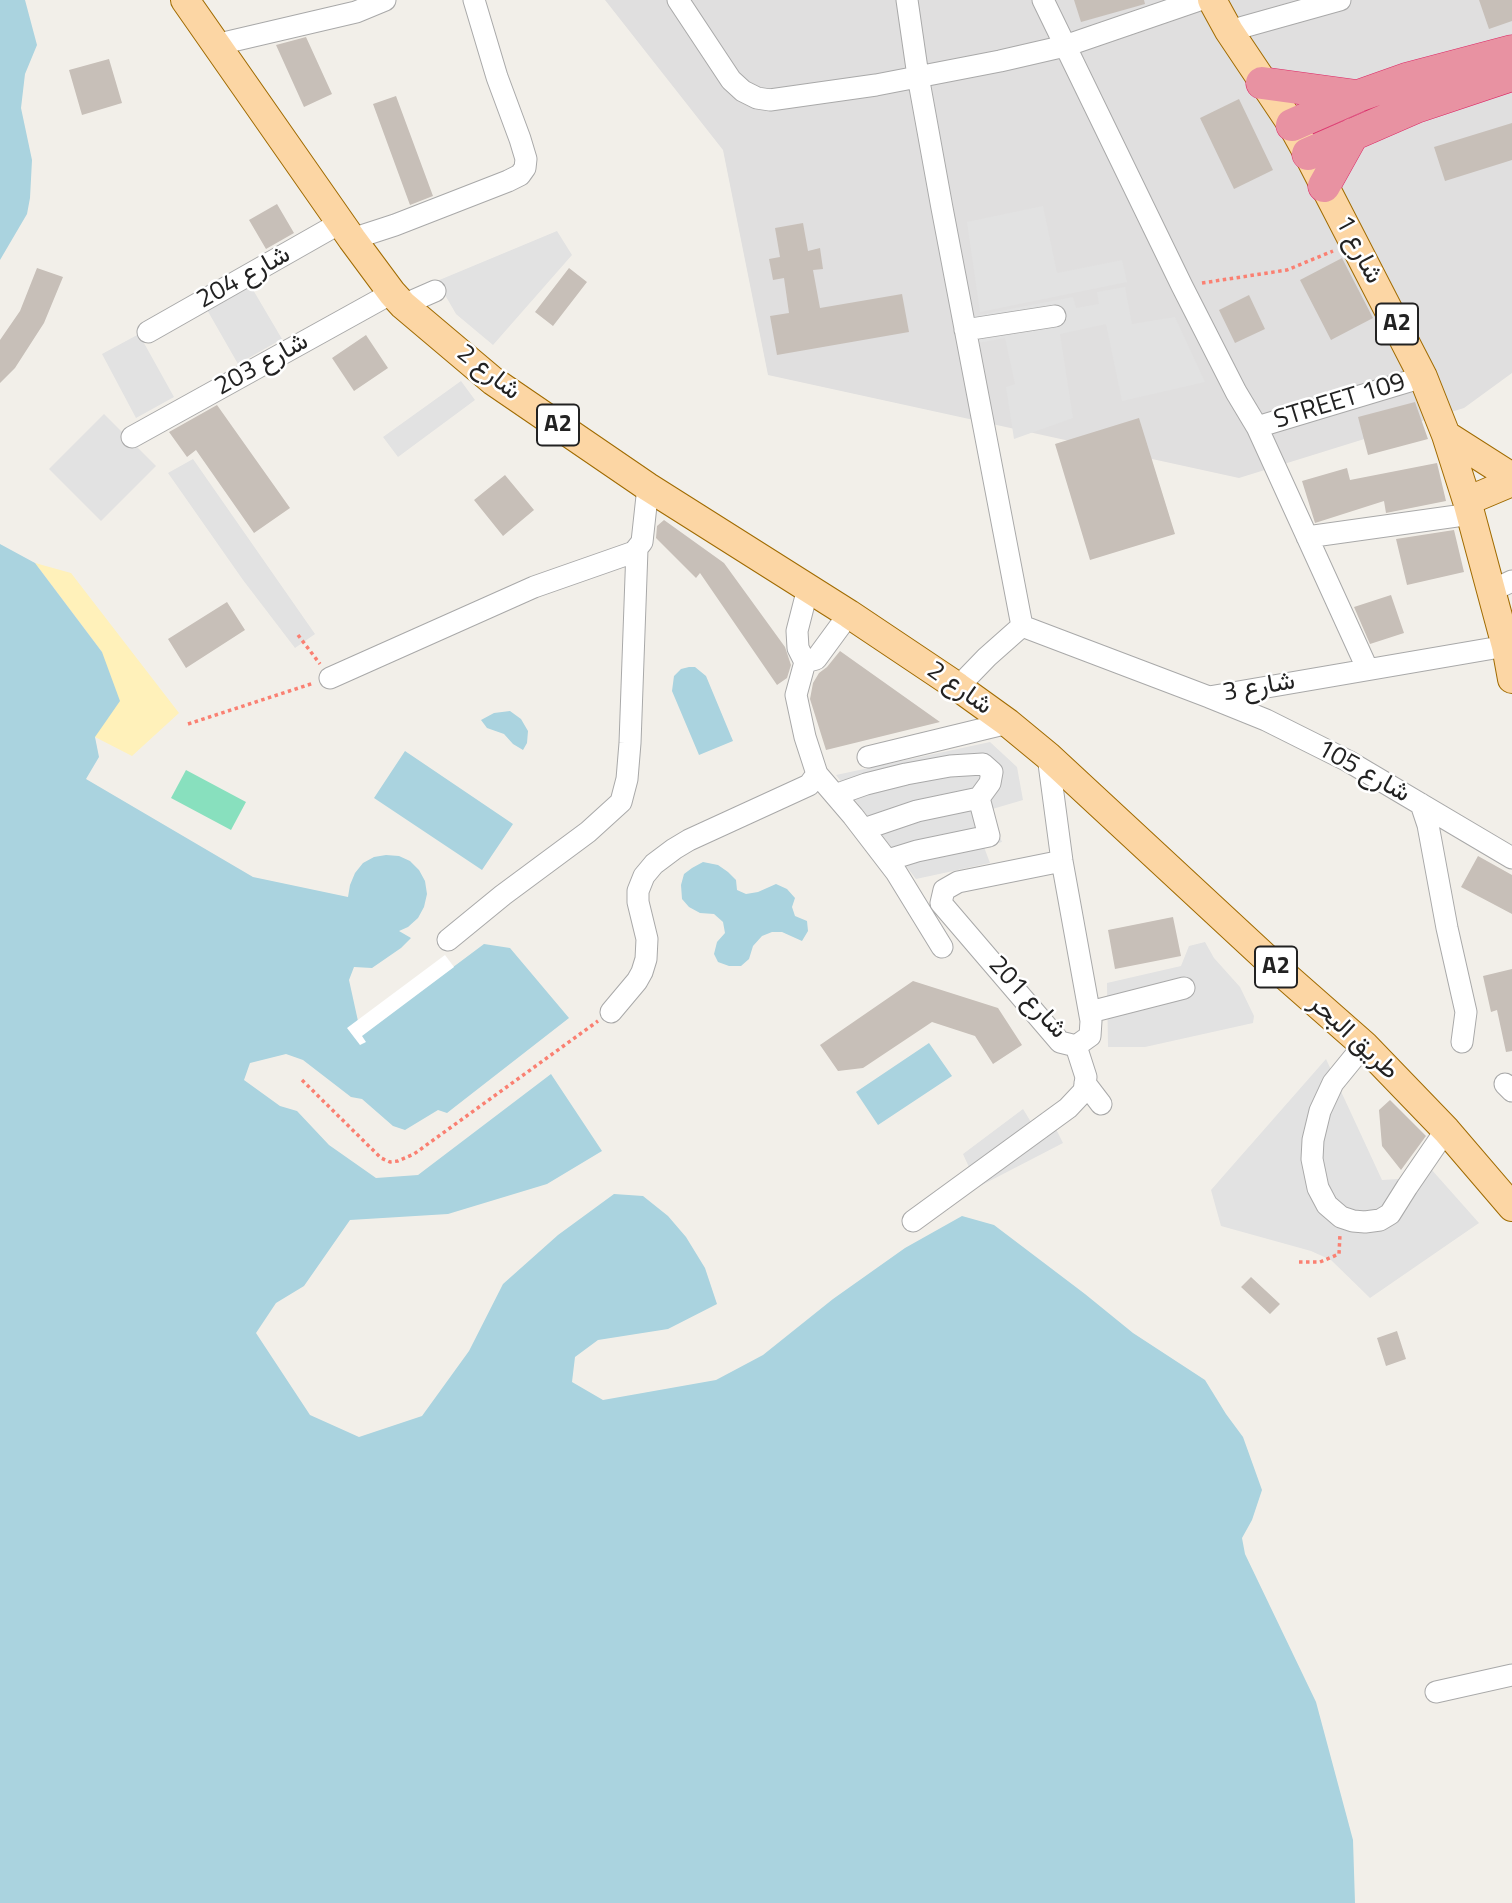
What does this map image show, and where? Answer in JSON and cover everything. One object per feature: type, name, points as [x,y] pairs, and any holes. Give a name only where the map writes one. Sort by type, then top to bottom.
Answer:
[{"type":"highway","points":[[1308,154],[1353,134],[1411,93],[1512,51]]},
{"type":"highway","points":[[1262,83],[1358,96],[1411,93],[1512,75]]},
{"type":"highway","points":[[1292,125],[1358,96]]},
{"type":"highway","points":[[1324,186],[1353,134]]},
{"type":"main road","name":"شارع 1","points":[[1212,0],[1262,83],[1292,125],[1423,377],[1446,435],[1469,507],[1502,586],[1506,646],[1512,679]]},
{"type":"main road","name":"شارع 2","points":[[184,2],[346,231],[398,299],[493,381],[648,487],[849,614],[958,687],[1028,739]]},
{"type":"main road","points":[[1446,435],[1512,477]]},
{"type":"main road","points":[[1469,507],[1512,482]]},
{"type":"main road","name":"طريق البحر","points":[[1028,739],[1364,1045],[1446,1130],[1512,1207]]},
{"type":"street","points":[[215,45],[354,6],[385,0]]},
{"type":"street","name":"شارع 204","points":[[148,332],[346,231],[395,225],[520,175],[525,168],[526,159],[474,0]]},
{"type":"street","points":[[678,0],[732,80],[743,91],[757,98],[770,100],[876,85],[1065,46],[1199,0]]},
{"type":"street","points":[[907,0],[918,76],[1022,626],[958,687]]},
{"type":"street","points":[[1043,0],[1182,286],[1256,427],[1367,668]]},
{"type":"street","points":[[1229,31],[1340,0]]},
{"type":"street","name":"شارع 203","points":[[132,437],[398,299],[435,291]]},
{"type":"street","points":[[965,330],[1055,316]]},
{"type":"street","name":"STREET 109","points":[[1256,427],[1423,377]]},
{"type":"street","points":[[331,678],[534,587],[634,552],[642,542],[648,487]]},
{"type":"street","points":[[1307,537],[1469,507]]},
{"type":"street","points":[[448,940],[588,832],[621,802],[627,779],[630,743],[637,549]]},
{"type":"street","points":[[808,588],[797,631],[798,648],[805,662],[796,695],[817,774],[888,860],[942,947]]},
{"type":"street","points":[[805,662],[816,659],[849,614]]},
{"type":"street","name":"شارع 3","points":[[1022,626],[1209,697],[1506,646]]},
{"type":"street","name":"شارع 105","points":[[1209,697],[1266,720],[1348,761],[1512,858]]},
{"type":"street","points":[[868,757],[1028,739]]},
{"type":"street","name":"شارع 201","points":[[1028,739],[1062,861],[1090,1012],[1090,1036],[1076,1046],[1060,1042],[942,903],[944,890],[958,882],[1062,861]]},
{"type":"street","points":[[835,795],[866,784],[950,766],[983,764],[992,772],[990,783],[979,798],[917,811],[864,829]]},
{"type":"street","points":[[611,1012],[637,981],[646,959],[647,939],[638,891],[644,876],[654,864],[689,840],[809,785],[817,774]]},
{"type":"street","points":[[888,860],[989,836],[979,798]]},
{"type":"street","points":[[1421,804],[1428,825],[1466,1013],[1462,1042]]},
{"type":"street","points":[[1090,1012],[1184,988]]},
{"type":"street","points":[[1364,1045],[1333,1083],[1320,1111],[1313,1140],[1312,1159],[1318,1188],[1327,1205],[1341,1217],[1353,1221],[1380,1220],[1390,1214],[1446,1130]]},
{"type":"street","points":[[913,1221],[1068,1108],[1084,1091],[1086,1077],[1076,1046]]},
{"type":"street","points":[[1085,1083],[1101,1104]]},
{"type":"street","points":[[1436,1692],[1512,1675]]},
{"type":"path","points":[[1182,286],[1287,270],[1355,243]]},
{"type":"path","points":[[188,724],[331,678],[298,635]]},
{"type":"path","points":[[302,1080],[380,1158],[390,1162],[398,1161],[414,1154],[611,1012]]},
{"type":"path","points":[[1299,1262],[1320,1262],[1339,1254],[1341,1217]]},
{"type":"shaded area","points":[[605,0],[1512,0],[1512,373],[1464,408],[1239,478],[768,375],[723,150]]},
{"type":"shaded area","points":[[1043,206],[1057,273],[1122,260],[1127,282],[980,312],[967,222]]},
{"type":"shaded area","points":[[557,231],[572,255],[493,345],[456,314],[437,281]]},
{"type":"shaded area","points":[[249,283],[282,339],[238,364],[206,308]]},
{"type":"shaded area","points":[[1125,287],[1132,324],[1175,317],[1205,382],[1122,401],[1106,324],[1060,334],[1073,418],[1014,439],[1006,387],[1015,384],[1005,338],[978,343],[974,316],[1073,297],[1076,308],[1099,304],[1097,292]]},
{"type":"shaded area","points":[[139,334],[174,397],[136,418],[102,354]]},
{"type":"shaded area","points":[[461,381],[475,400],[398,457],[383,437]]},
{"type":"shaded area","points":[[104,414],[156,466],[101,521],[49,469]]},
{"type":"shaded area","points":[[193,459],[315,634],[295,648],[243,580],[168,473]]},
{"type":"shaded area","points":[[990,742],[1017,767],[1023,800],[989,810],[1002,842],[984,847],[990,863],[916,879],[836,775]]},
{"type":"shaded area","points":[[1205,942],[1214,958],[1240,987],[1254,1016],[1253,1023],[1145,1047],[1108,1047],[1107,983],[1181,966],[1189,946]]},
{"type":"shaded area","points":[[1326,1059],[1382,1180],[1415,1178],[1423,1160],[1479,1223],[1370,1298],[1331,1260],[1311,1251],[1221,1226],[1211,1190]]},
{"type":"shaded area","points":[[1023,1109],[1031,1122],[1055,1127],[1063,1143],[978,1187],[963,1154]]},
{"type":"sand","points":[[35,563],[71,573],[179,713],[132,756],[95,737],[102,652]]},
{"type":"green space","points":[[186,770],[246,802],[231,830],[171,798]]},
{"type":"water","points":[[0,0],[25,0],[37,45],[25,74],[21,108],[32,160],[30,198],[27,214],[0,260]]},
{"type":"water","points":[[0,544],[35,563],[102,652],[120,701],[95,737],[99,757],[86,779],[253,877],[348,897],[355,873],[363,863],[374,857],[399,856],[410,861],[419,870],[425,881],[427,894],[424,907],[418,918],[399,931],[411,938],[372,968],[354,967],[349,980],[358,1021],[348,1028],[365,1042],[361,1036],[484,944],[510,948],[569,1018],[447,1113],[438,1110],[405,1130],[393,1126],[362,1099],[351,1097],[303,1060],[286,1054],[250,1063],[244,1080],[280,1106],[297,1111],[329,1145],[376,1178],[418,1175],[551,1074],[602,1151],[547,1184],[448,1214],[350,1220],[304,1286],[276,1303],[256,1333],[310,1415],[359,1437],[422,1416],[469,1351],[503,1284],[558,1235],[614,1194],[643,1196],[668,1216],[686,1237],[705,1268],[717,1304],[668,1329],[598,1340],[575,1357],[572,1382],[603,1400],[716,1380],[763,1355],[833,1299],[905,1248],[962,1216],[994,1225],[1133,1333],[1205,1380],[1243,1437],[1262,1490],[1252,1520],[1242,1538],[1245,1554],[1316,1702],[1353,1840],[1355,1903],[0,1903]]},
{"type":"water","points":[[695,667],[706,676],[733,741],[699,755],[672,691],[674,676],[681,669]]},
{"type":"water","points":[[510,711],[521,719],[528,731],[523,750],[504,734],[487,728],[481,720],[494,713]]},
{"type":"water","points":[[405,751],[513,824],[482,870],[374,798]]},
{"type":"water","points":[[703,862],[718,865],[728,872],[736,880],[737,890],[746,894],[776,884],[787,889],[795,898],[792,907],[795,916],[807,921],[808,931],[802,941],[782,932],[772,932],[762,936],[753,946],[749,959],[741,966],[718,962],[714,954],[717,942],[725,933],[723,922],[714,914],[700,913],[689,907],[682,899],[681,885],[684,874]]},
{"type":"water","points":[[929,1043],[952,1076],[878,1125],[856,1092]]},
{"type":"pier","points":[[445,955],[454,967],[362,1036],[366,1042],[360,1045],[347,1028]]},
{"type":"building","points":[[1074,0],[1144,0],[1145,4],[1081,22]]},
{"type":"building","points":[[1479,0],[1512,0],[1512,21],[1489,29]]},
{"type":"building","points":[[306,37],[332,94],[304,107],[276,45]]},
{"type":"building","points":[[109,59],[122,103],[82,115],[69,70]]},
{"type":"building","points":[[396,96],[433,196],[410,205],[373,104]]},
{"type":"building","points":[[1239,99],[1273,170],[1234,189],[1200,118]]},
{"type":"building","points":[[1512,123],[1512,160],[1445,181],[1434,147]]},
{"type":"building","points":[[277,204],[294,233],[266,249],[249,220]]},
{"type":"building","points":[[803,223],[808,251],[820,248],[823,269],[813,270],[820,308],[902,294],[909,332],[777,355],[770,316],[789,313],[784,278],[773,280],[769,259],[780,257],[775,228]]},
{"type":"building","points":[[1342,258],[1373,318],[1331,340],[1300,280]]},
{"type":"building","points":[[37,268],[63,277],[44,323],[15,368],[0,383],[0,340],[20,311]]},
{"type":"building","points":[[569,268],[587,282],[553,326],[535,312]]},
{"type":"building","points":[[1249,295],[1265,329],[1235,343],[1219,310]]},
{"type":"building","points":[[366,335],[388,368],[354,391],[332,358]]},
{"type":"building","points":[[1415,402],[1428,439],[1368,455],[1358,417]]},
{"type":"building","points":[[217,405],[290,508],[254,533],[196,450],[187,457],[169,432]]},
{"type":"building","points":[[1139,418],[1175,534],[1090,560],[1055,444]]},
{"type":"building","points":[[1437,463],[1446,501],[1386,513],[1384,501],[1315,523],[1302,481],[1347,468],[1350,480]]},
{"type":"building","points":[[505,475],[534,510],[503,536],[474,500]]},
{"type":"building","points":[[664,520],[724,563],[785,647],[791,665],[787,678],[777,685],[700,573],[696,578],[656,538],[657,526]]},
{"type":"building","points":[[1454,530],[1464,572],[1407,585],[1396,539]]},
{"type":"building","points":[[1391,595],[1404,633],[1370,644],[1354,607]]},
{"type":"building","points":[[227,602],[245,630],[186,668],[168,639]]},
{"type":"building","points":[[840,651],[940,722],[826,750],[810,699],[813,683],[819,673]]},
{"type":"building","points":[[1478,856],[1512,875],[1512,914],[1461,887]]},
{"type":"building","points":[[1173,917],[1181,956],[1115,969],[1108,930]]},
{"type":"building","points":[[1512,969],[1512,1051],[1506,1052],[1497,1010],[1491,1012],[1483,976]]},
{"type":"building","points":[[913,981],[998,1008],[1022,1045],[993,1064],[975,1036],[932,1022],[863,1068],[838,1071],[820,1045]]},
{"type":"building","points":[[1390,1100],[1426,1136],[1401,1170],[1382,1146],[1379,1110]]},
{"type":"building","points":[[1251,1277],[1280,1304],[1270,1314],[1241,1287]]},
{"type":"building","points":[[1397,1331],[1406,1359],[1386,1366],[1377,1338]]}]
